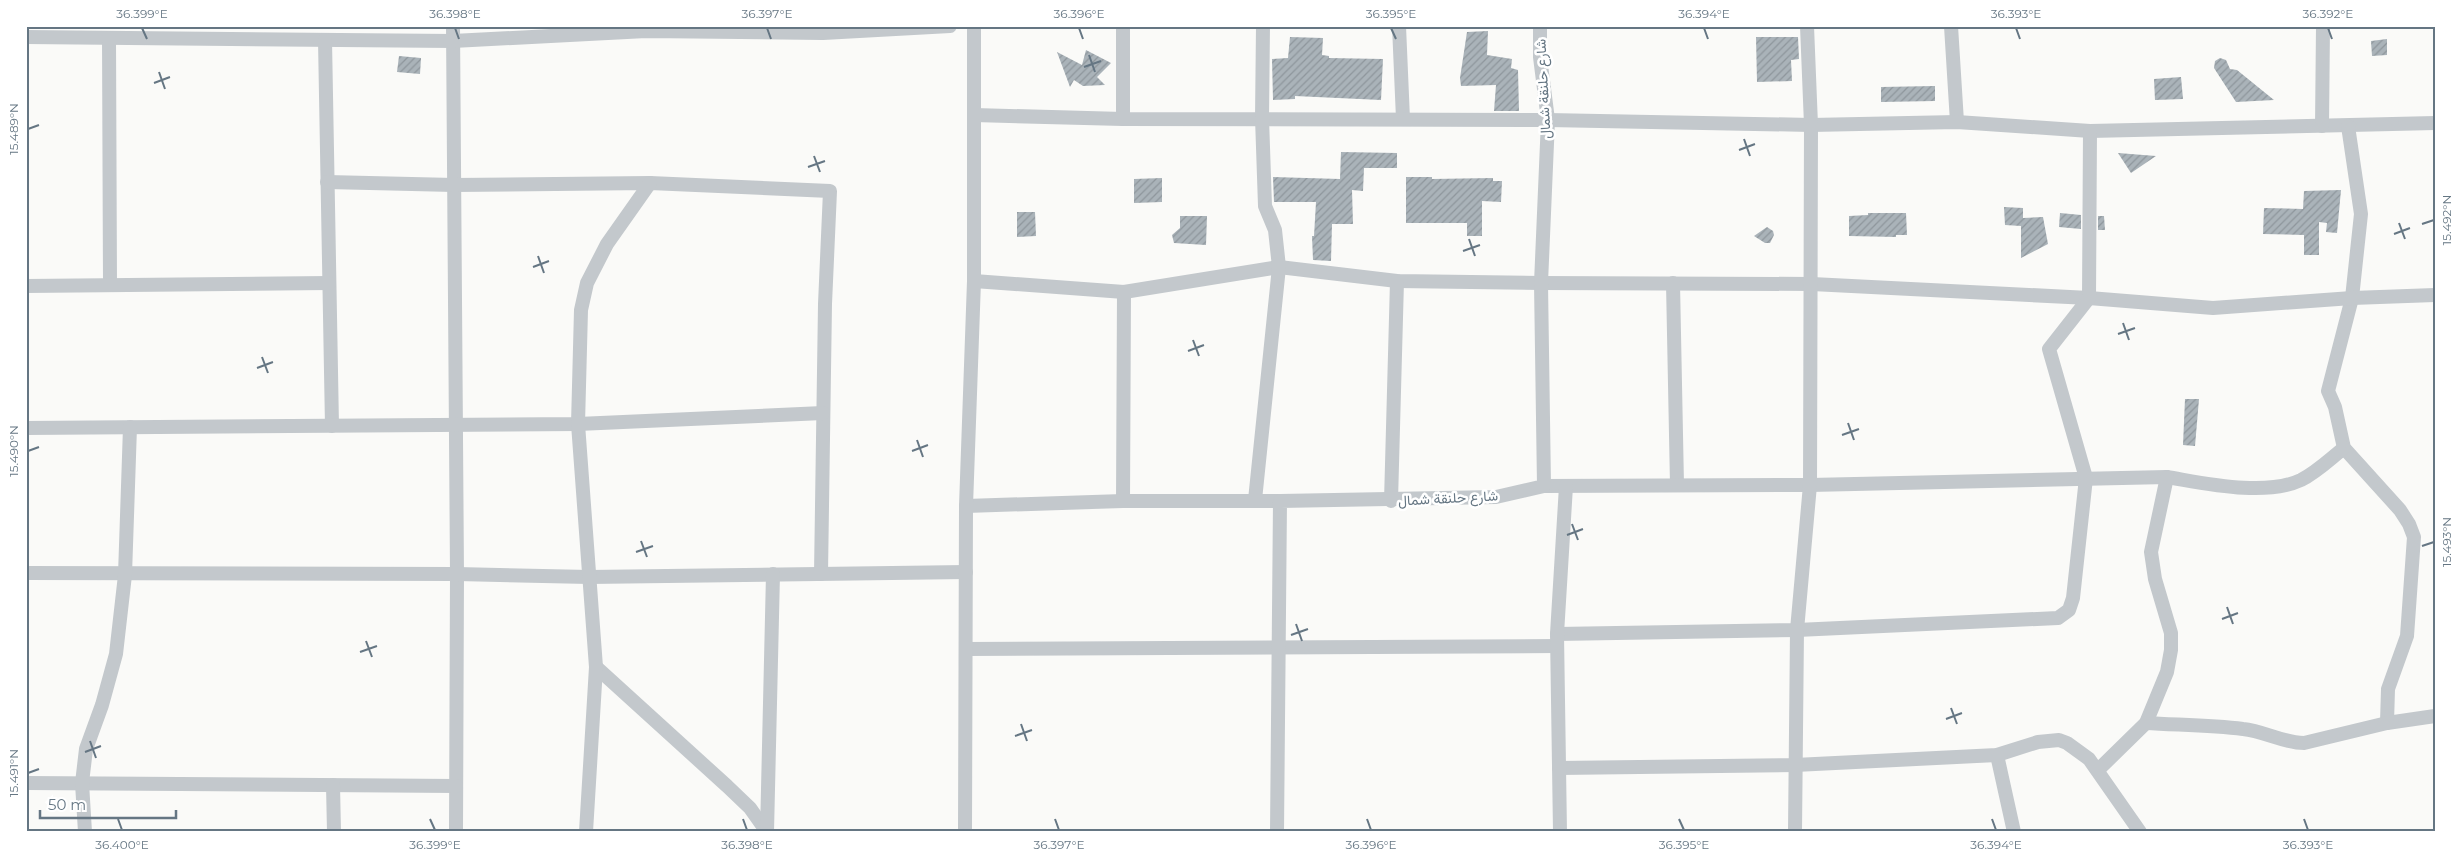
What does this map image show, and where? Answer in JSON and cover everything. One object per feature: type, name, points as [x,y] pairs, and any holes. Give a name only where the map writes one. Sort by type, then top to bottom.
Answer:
[{"type":"street","points":[[453,26],[457,574],[456,832]]},
{"type":"street","points":[[26,37],[325,40],[344,33],[453,41],[646,31],[823,30],[950,26]]},
{"type":"street","points":[[965,832],[966,506],[974,281],[974,26]]},
{"type":"street","points":[[1123,26],[1123,119]]},
{"type":"street","points":[[1255,500],[1279,267],[1275,230],[1265,206],[1262,118],[1263,26]]},
{"type":"street","points":[[1399,26],[1403,119]]},
{"type":"street","name":"شارع حلنقة شمال","points":[[966,506],[1123,501],[1391,501],[1496,497],[1544,486],[1541,284],[1548,120],[1540,57],[1540,26]]},
{"type":"street","points":[[1795,832],[1797,630],[1810,485],[1811,124],[1806,26]]},
{"type":"street","points":[[1951,26],[1957,122]]},
{"type":"street","points":[[2322,126],[2323,26]]},
{"type":"street","points":[[109,38],[110,284]]},
{"type":"street","points":[[325,40],[332,426]]},
{"type":"street","points":[[974,115],[1123,119],[1548,120],[1811,124],[1957,122],[2090,131],[2435,123]]},
{"type":"street","points":[[2348,126],[2361,214],[2352,298],[2328,391],[2344,448],[2400,510],[2410,524],[2414,537],[2407,636],[2386,698],[2387,723]]},
{"type":"street","points":[[966,649],[1280,647],[1557,640],[2058,618],[2069,610],[2073,598],[2086,478],[2049,349],[2089,298],[2090,131]]},
{"type":"street","points":[[328,182],[454,185],[650,183],[830,191],[826,276],[821,574]]},
{"type":"street","points":[[586,832],[596,667],[578,424],[581,310],[587,283],[607,244],[650,183]]},
{"type":"street","points":[[974,281],[1124,292],[1279,267],[1397,281],[1541,284],[1812,284],[2089,298],[2213,308],[2352,298],[2435,295]]},
{"type":"street","points":[[1391,501],[1397,281]]},
{"type":"street","points":[[26,286],[329,283]]},
{"type":"street","points":[[1673,284],[1676,485]]},
{"type":"street","points":[[1123,501],[1124,292]]},
{"type":"street","points":[[26,428],[578,424],[823,414]]},
{"type":"street","points":[[85,832],[82,783],[86,749],[102,705],[116,654],[125,575],[130,427]]},
{"type":"street","points":[[1544,486],[1810,485],[2167,476],[2212,485],[2251,488],[2291,484],[2310,475],[2344,448]]},
{"type":"street","points":[[2098,770],[2146,723],[2167,672],[2171,650],[2171,633],[2156,579],[2151,552],[2167,476]]},
{"type":"street","points":[[1560,832],[1557,640],[1566,486]]},
{"type":"street","points":[[1277,832],[1280,501]]},
{"type":"street","points":[[26,573],[125,575],[457,574],[589,577],[966,572]]},
{"type":"street","points":[[596,667],[750,808],[767,832],[773,574]]},
{"type":"street","points":[[2146,723],[2244,729],[2268,734],[2294,743],[2304,743],[2387,723],[2435,716]]},
{"type":"street","points":[[1559,768],[1796,765],[1997,755],[2038,742],[2058,740],[2067,743],[2089,759],[2140,832]]},
{"type":"street","points":[[1997,755],[2014,832]]},
{"type":"street","points":[[26,783],[456,786]]},
{"type":"street","points":[[333,785],[334,832]]},
{"type":"building","points":[[1488,31],[1487,55],[1512,59],[1511,68],[1518,70],[1519,111],[1494,111],[1496,85],[1461,86],[1460,78],[1467,32]]},
{"type":"building","points":[[1290,37],[1323,38],[1322,55],[1329,56],[1329,58],[1383,59],[1381,100],[1295,96],[1295,99],[1273,100],[1272,59],[1288,58]]},
{"type":"building","points":[[1756,37],[1798,37],[1799,59],[1791,60],[1792,81],[1757,82]]},
{"type":"building","points":[[2387,39],[2387,55],[2372,56],[2371,41]]},
{"type":"building","points":[[1086,50],[1111,63],[1097,77],[1105,85],[1083,86],[1074,80],[1070,87],[1057,52],[1082,65]]},
{"type":"building","points":[[399,56],[421,58],[420,74],[397,72]]},
{"type":"building","points":[[2220,58],[2226,60],[2230,69],[2237,70],[2274,100],[2236,102],[2214,68],[2215,61]]},
{"type":"building","points":[[2181,77],[2183,99],[2155,100],[2154,79]]},
{"type":"building","points":[[1935,86],[1935,101],[1881,102],[1881,87]]},
{"type":"building","points":[[1341,152],[1397,153],[1397,168],[1364,168],[1363,191],[1352,190],[1353,224],[1332,224],[1331,261],[1313,260],[1312,236],[1314,236],[1316,202],[1274,202],[1273,177],[1340,179]]},
{"type":"building","points":[[2118,153],[2156,156],[2131,173]]},
{"type":"building","points":[[1406,177],[1432,177],[1432,179],[1493,178],[1493,181],[1502,181],[1501,202],[1482,201],[1482,236],[1467,236],[1467,223],[1406,223]]},
{"type":"building","points":[[1162,178],[1162,202],[1134,203],[1134,179]]},
{"type":"building","points":[[2341,190],[2337,233],[2326,232],[2327,223],[2319,222],[2319,255],[2304,255],[2304,235],[2263,234],[2264,208],[2303,209],[2304,191]]},
{"type":"building","points":[[2004,207],[2023,208],[2023,218],[2043,217],[2048,244],[2021,258],[2021,226],[2005,225]]},
{"type":"building","points":[[1017,212],[1035,212],[1036,236],[1017,237]]},
{"type":"building","points":[[1868,213],[1906,213],[1907,235],[1896,235],[1896,237],[1849,236],[1849,216],[1868,215]]},
{"type":"building","points":[[2060,213],[2081,215],[2081,229],[2059,227]]},
{"type":"building","points":[[1180,216],[1207,216],[1206,245],[1174,243],[1172,235],[1180,228]]},
{"type":"building","points":[[2098,216],[2104,216],[2105,230],[2098,230]]},
{"type":"building","points":[[1767,227],[1773,231],[1774,235],[1770,243],[1765,243],[1754,236]]},
{"type":"building","points":[[2185,399],[2199,399],[2195,446],[2183,445]]}]
